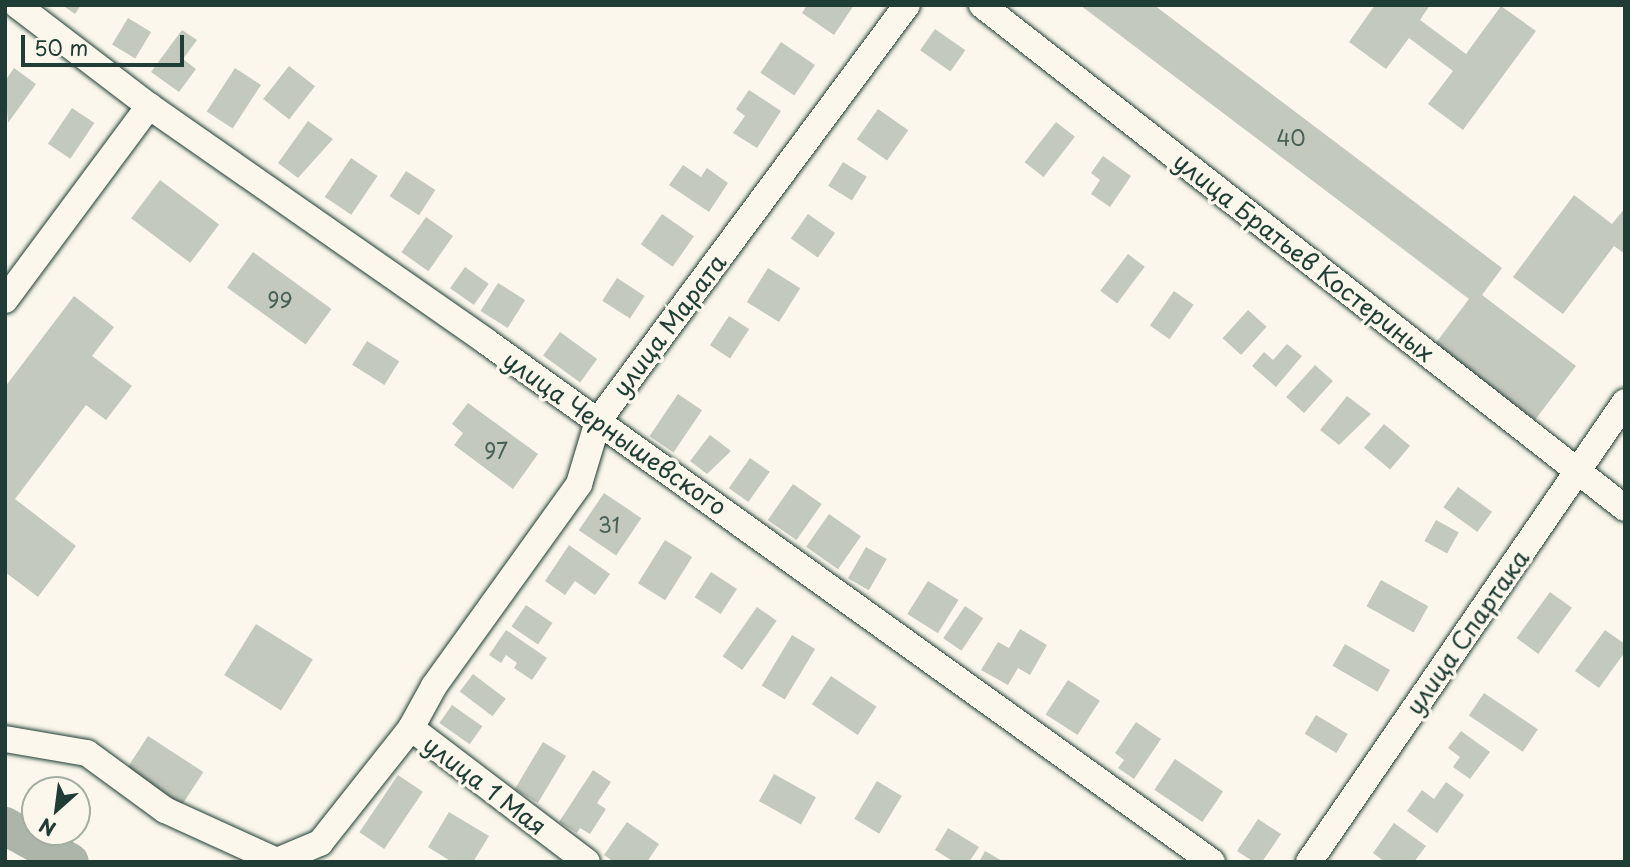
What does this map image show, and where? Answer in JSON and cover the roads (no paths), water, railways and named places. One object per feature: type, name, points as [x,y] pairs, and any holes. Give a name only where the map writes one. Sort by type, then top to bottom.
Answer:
[{"type":"street","name":"улица Чернышевского","points":[[17,5],[149,106],[598,421],[1212,862]]},
{"type":"street","name":"улица Марата","points":[[411,728],[435,686],[579,484],[598,421],[907,5]]},
{"type":"street","name":"улица Братьев Костериных","points":[[982,5],[1625,508]]},
{"type":"street","points":[[5,300],[149,106]]},
{"type":"street","name":"улица Спартака","points":[[1308,862],[1625,402]]},
{"type":"street","name":"улица 1 Мая","points":[[5,739],[87,753],[165,810],[277,862],[320,843],[411,728],[587,862]]},
{"type":"waterway","points":[[5,826],[70,862]]}]
